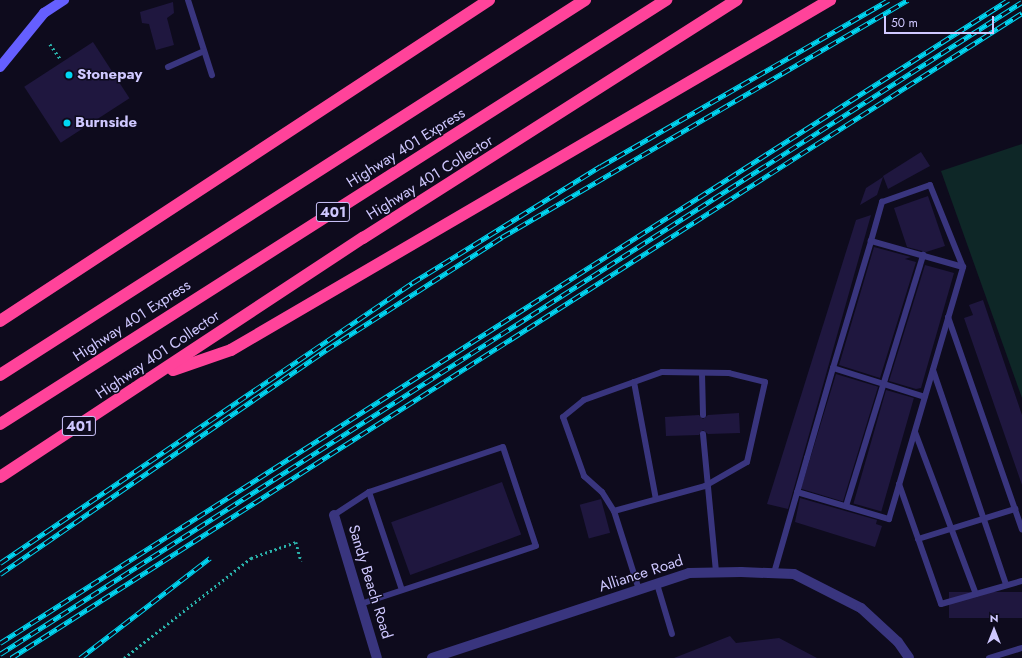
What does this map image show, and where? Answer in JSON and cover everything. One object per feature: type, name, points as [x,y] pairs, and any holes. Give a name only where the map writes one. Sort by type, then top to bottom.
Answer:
[{"type":"highway","points":[[0,321],[489,0]]},
{"type":"highway","name":"Highway 401 Express","points":[[0,375],[585,0]]},
{"type":"highway","name":"Highway 401 Express","points":[[0,424],[666,0]]},
{"type":"highway","name":"Highway 401 Collector","points":[[0,477],[157,376],[363,238],[737,0]]},
{"type":"highway","points":[[157,376],[230,350],[830,0]]},
{"type":"street","points":[[0,67],[44,13],[64,0]]},
{"type":"street","name":"Sandy Beach Road","points":[[334,515],[377,658]]},
{"type":"street","name":"Alliance Road","points":[[432,658],[689,573],[716,572],[794,574],[861,608],[898,642],[909,658]]},
{"type":"lane","points":[[188,0],[212,75]]},
{"type":"lane","points":[[168,67],[204,52]]},
{"type":"lane","points":[[774,573],[797,492],[882,202],[930,185],[963,266],[889,519],[797,492]]},
{"type":"lane","points":[[871,241],[963,266]]},
{"type":"lane","points":[[846,506],[922,255]]},
{"type":"lane","points":[[948,317],[1022,529]]},
{"type":"lane","points":[[834,368],[925,397]]},
{"type":"lane","points":[[933,370],[1006,585]]},
{"type":"lane","points":[[614,511],[705,486],[747,462],[765,382],[729,373],[662,372],[584,400],[563,417],[584,476],[602,492],[614,511],[639,590]]},
{"type":"lane","points":[[702,373],[703,415]]},
{"type":"lane","points":[[634,382],[656,499]]},
{"type":"lane","points":[[915,432],[976,594]]},
{"type":"lane","points":[[703,434],[705,486],[716,572]]},
{"type":"lane","points":[[334,515],[369,492],[503,447],[536,546],[361,604]]},
{"type":"lane","points":[[899,484],[942,604],[1022,581]]},
{"type":"lane","points":[[369,492],[402,590]]},
{"type":"lane","points":[[918,539],[1015,509]]},
{"type":"lane","points":[[657,584],[672,634]]},
{"type":"lane","points":[[989,658],[1022,648]]},
{"type":"path","points":[[50,44],[61,60]]},
{"type":"path","points":[[124,658],[251,558],[296,542],[301,561]]},
{"type":"green space","points":[[1022,144],[1022,398],[941,171]]},
{"type":"building","points":[[173,2],[174,13],[167,18],[174,45],[156,50],[149,24],[142,23],[140,12]]},
{"type":"building","points":[[93,42],[129,98],[61,143],[24,87]]},
{"type":"building","points":[[921,152],[930,166],[888,189],[883,176]]},
{"type":"building","points":[[883,177],[877,195],[860,205],[866,188]]},
{"type":"building","points":[[928,196],[945,246],[926,252],[907,247],[894,208]]},
{"type":"building","points":[[871,215],[788,509],[767,504],[856,220]]},
{"type":"building","points":[[874,247],[911,257],[905,259],[916,262],[880,378],[839,365]]},
{"type":"building","points":[[925,265],[954,273],[921,388],[916,389],[889,381]]},
{"type":"building","points":[[983,300],[1022,415],[1022,485],[964,318],[973,315],[969,305]]},
{"type":"building","points":[[836,374],[878,387],[843,502],[801,489]]},
{"type":"building","points":[[886,390],[914,398],[881,511],[853,503]]},
{"type":"building","points":[[739,413],[740,433],[708,434],[703,430],[699,435],[666,436],[665,417],[699,415],[703,419],[708,415]]},
{"type":"building","points":[[502,482],[521,535],[410,575],[391,522]]},
{"type":"building","points":[[800,498],[877,520],[876,524],[882,526],[875,547],[795,522]]},
{"type":"building","points":[[601,499],[610,533],[589,539],[580,505]]},
{"type":"building","points":[[949,592],[1022,592],[1022,618],[949,618]]},
{"type":"building","points":[[730,636],[736,643],[779,638],[817,658],[674,658]]},
{"type":"railway","points":[[0,563],[412,283],[601,166],[889,0]]},
{"type":"railway","points":[[0,574],[326,350],[502,237],[908,0]]},
{"type":"railway","points":[[0,643],[1008,0]]},
{"type":"railway","points":[[0,654],[1022,2]]},
{"type":"railway","points":[[11,658],[1022,13]]},
{"type":"railway","points":[[80,658],[210,558]]},
{"type":"place","name":"Stonepay","points":[[69,75]]},
{"type":"place","name":"Burnside","points":[[67,123]]}]
